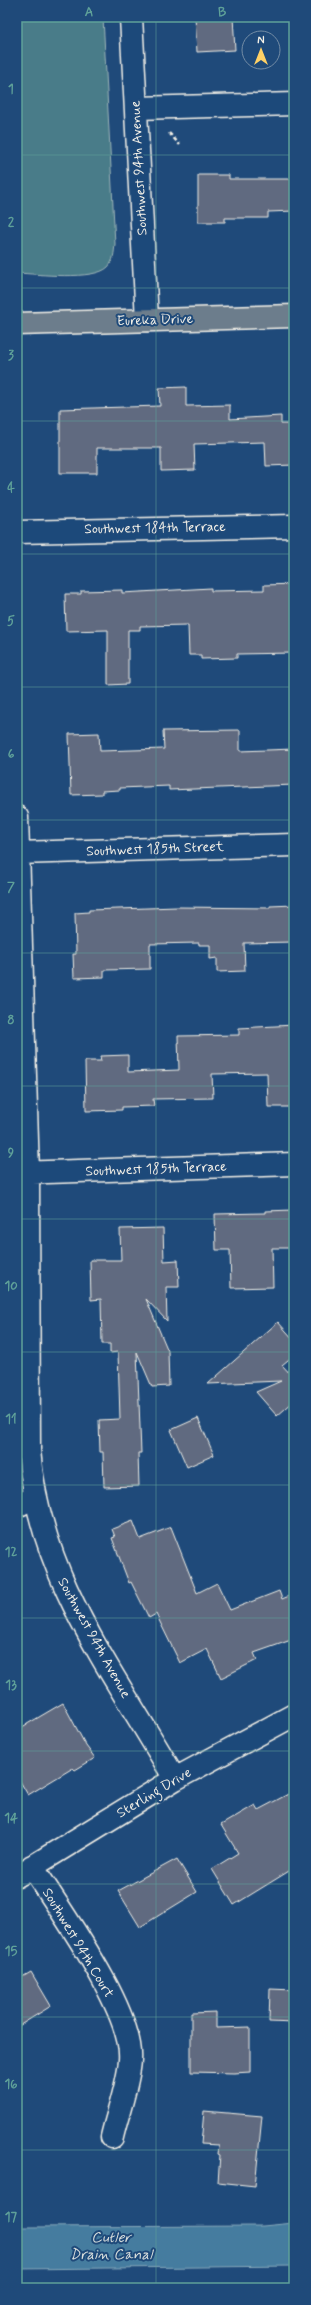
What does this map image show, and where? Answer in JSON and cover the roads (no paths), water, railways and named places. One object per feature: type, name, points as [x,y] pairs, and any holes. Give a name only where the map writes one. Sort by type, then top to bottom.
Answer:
[{"type":"main road","name":"Eureka Drive","points":[[17,324],[294,316]]},
{"type":"street","name":"Southwest 94th Avenue","points":[[131,17],[147,320]]},
{"type":"street","points":[[136,108],[294,104]]},
{"type":"street","name":"Southwest 184th Terrace","points":[[17,532],[294,526]]},
{"type":"street","name":"Southwest 94th Avenue","points":[[17,817],[29,1450],[26,1502],[48,1544],[63,1587],[175,1779]]},
{"type":"street","name":"Southwest 185th Street","points":[[18,853],[294,845]]},
{"type":"street","name":"Southwest 185th Terrace","points":[[23,1173],[294,1164]]},
{"type":"street","name":"Sterling Drive","points":[[25,1871],[175,1779],[294,1715]]},
{"type":"street","name":"Southwest 94th Court","points":[[25,1871],[98,1971],[126,2030],[130,2060],[112,2137]]},
{"type":"water","name":"Cutler Drain Canal","points":[[294,2223],[294,2266],[17,2269],[17,2227],[263,2226]]}]
